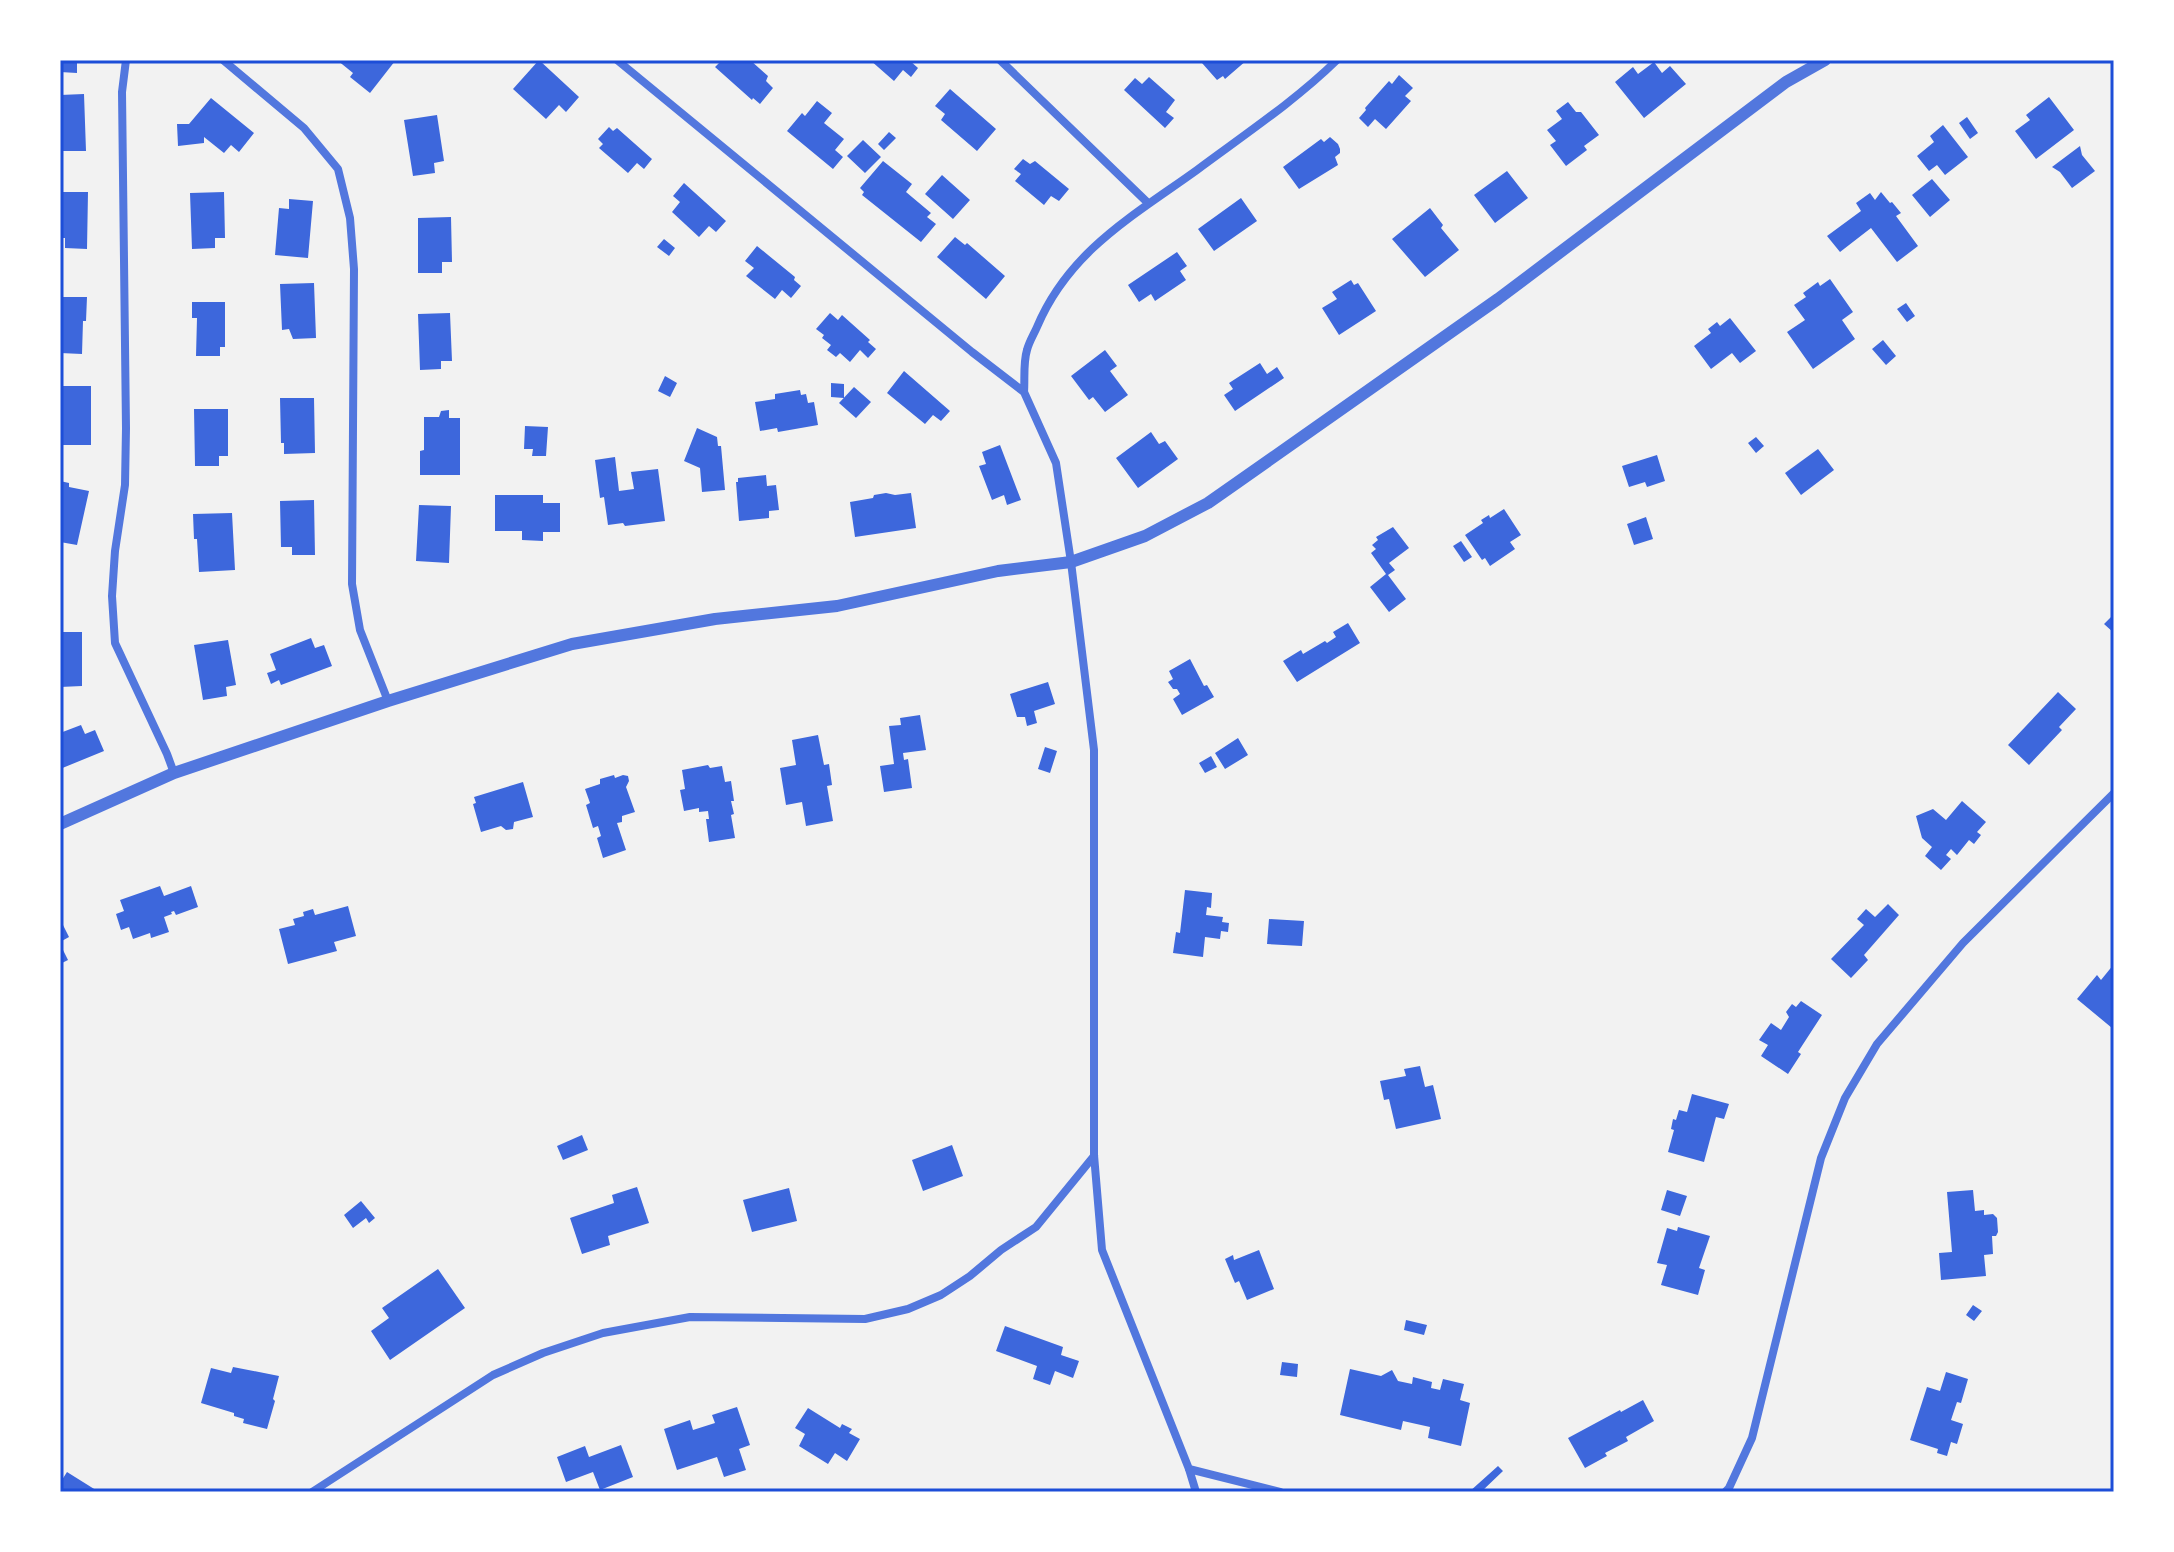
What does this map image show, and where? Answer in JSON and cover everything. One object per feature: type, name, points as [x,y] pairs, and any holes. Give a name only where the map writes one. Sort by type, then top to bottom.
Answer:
[{"type":"street","points":[[126,60],[122,92],[125,485],[112,596],[115,643],[174,773]]},
{"type":"street","points":[[223,60],[304,128],[338,169],[350,218],[354,269],[352,584],[360,630],[388,701]]},
{"type":"street","points":[[617,60],[1024,392]]},
{"type":"street","points":[[1000,60],[1148,203]]},
{"type":"street","points":[[1196,1492],[1102,1250],[1094,1155],[1094,750],[1056,463],[1024,392],[1026,351],[1043,313],[1065,276],[1096,245],[1316,80],[1337,60]]},
{"type":"street","points":[[60,824],[174,773],[388,701],[572,644],[715,619],[837,606],[998,571],[1071,562],[1145,536],[1208,503],[1498,299],[1786,82],[1825,60]]},
{"type":"street","points":[[1725,1492],[1752,1438],[1821,1158],[1845,1098],[1877,1044],[1963,943],[2114,793]]},
{"type":"street","points":[[312,1492],[493,1375],[543,1353],[603,1333],[690,1317],[865,1319],[908,1309],[941,1295],[1036,1227],[1094,1155]]},
{"type":"street","points":[[1189,1469],[1280,1492]]},
{"type":"building","points":[[60,60],[77,60],[77,73],[60,72]]},
{"type":"building","points":[[337,60],[395,61],[370,93],[350,77],[353,73]]},
{"type":"building","points":[[539,60],[579,97],[566,112],[559,105],[546,119],[513,89]]},
{"type":"building","points":[[722,60],[750,60],[768,76],[766,81],[773,88],[760,104],[752,100],[715,67]]},
{"type":"building","points":[[870,60],[909,60],[918,68],[911,77],[903,70],[894,81]]},
{"type":"building","points":[[1205,60],[1247,60],[1225,79],[1223,76],[1217,80],[1202,63]]},
{"type":"building","points":[[1654,62],[1662,73],[1670,66],[1686,84],[1644,118],[1615,82],[1633,67],[1638,74]]},
{"type":"building","points":[[1399,75],[1413,88],[1405,96],[1411,101],[1386,129],[1375,119],[1368,127],[1359,118],[1389,81],[1392,84]]},
{"type":"building","points":[[1149,77],[1175,100],[1166,112],[1174,118],[1165,128],[1124,90],[1135,78],[1142,84]]},
{"type":"building","points":[[950,89],[996,129],[977,151],[941,120],[945,114],[935,106]]},
{"type":"building","points":[[84,94],[86,151],[62,151],[60,95]]},
{"type":"building","points":[[2049,97],[2074,130],[2036,159],[2015,131],[2030,120],[2026,115]]},
{"type":"building","points":[[211,98],[254,133],[239,152],[231,145],[224,153],[204,137],[204,143],[178,146],[177,124],[189,124]]},
{"type":"building","points":[[817,101],[832,113],[824,123],[844,139],[835,150],[843,157],[833,169],[787,131]]},
{"type":"building","points":[[1568,102],[1576,112],[1581,112],[1599,135],[1584,146],[1587,150],[1566,166],[1550,145],[1556,141],[1547,130],[1562,119],[1556,111]]},
{"type":"building","points":[[437,115],[444,161],[434,163],[435,173],[413,176],[404,120]]},
{"type":"building","points":[[1967,117],[1978,133],[1970,139],[1959,123]]},
{"type":"building","points":[[1943,125],[1968,157],[1945,175],[1937,165],[1929,171],[1917,156],[1934,142],[1930,136]]},
{"type":"building","points":[[609,127],[613,131],[617,128],[652,159],[644,169],[637,163],[628,173],[599,148],[603,144],[598,139]]},
{"type":"building","points":[[889,132],[896,138],[884,150],[878,144]]},
{"type":"building","points":[[1330,137],[1340,149],[1335,157],[1338,165],[1299,189],[1283,167],[1321,139],[1324,142]]},
{"type":"building","points":[[863,140],[881,157],[865,173],[847,156]]},
{"type":"building","points":[[2080,146],[2082,155],[2095,171],[2072,188],[2052,167]]},
{"type":"building","points":[[1023,159],[1030,164],[1035,161],[1069,189],[1059,201],[1051,196],[1044,205],[1015,181],[1021,174],[1014,169]]},
{"type":"building","points":[[883,161],[912,184],[906,192],[931,213],[927,217],[936,224],[921,242],[862,195],[864,192],[860,188]]},
{"type":"building","points":[[1507,171],[1528,198],[1495,223],[1474,195]]},
{"type":"building","points":[[942,175],[970,200],[953,219],[925,194]]},
{"type":"building","points":[[1932,179],[1950,200],[1930,217],[1912,195]]},
{"type":"building","points":[[684,183],[726,221],[716,232],[709,226],[699,237],[672,212],[680,202],[673,196]]},
{"type":"building","points":[[60,192],[88,192],[87,249],[65,248],[65,238],[60,238]]},
{"type":"building","points":[[224,192],[225,238],[215,238],[215,248],[192,249],[190,193]]},
{"type":"building","points":[[1881,192],[1901,213],[1896,216],[1918,246],[1897,262],[1871,228],[1840,252],[1827,236],[1861,211],[1856,203],[1870,193],[1875,200]]},
{"type":"building","points":[[1241,198],[1257,221],[1214,251],[1198,229]]},
{"type":"building","points":[[289,199],[313,201],[308,258],[275,255],[279,208],[289,209]]},
{"type":"building","points":[[1430,208],[1459,250],[1425,277],[1392,239]]},
{"type":"building","points":[[451,217],[452,262],[442,262],[442,273],[418,273],[418,218]]},
{"type":"building","points":[[955,237],[965,245],[967,243],[1005,276],[986,299],[937,257]]},
{"type":"building","points":[[664,239],[675,248],[669,256],[657,247]]},
{"type":"building","points":[[757,246],[795,277],[794,280],[801,286],[791,298],[782,290],[775,299],[746,276],[754,268],[745,261]]},
{"type":"building","points":[[1177,252],[1187,266],[1180,271],[1186,280],[1155,301],[1151,294],[1139,302],[1128,285]]},
{"type":"building","points":[[1830,279],[1853,312],[1842,320],[1855,339],[1813,369],[1787,332],[1805,320],[1794,305],[1806,297],[1803,293],[1818,282],[1820,286]]},
{"type":"building","points":[[1351,280],[1354,285],[1358,283],[1376,311],[1339,335],[1322,308],[1337,299],[1332,292]]},
{"type":"building","points":[[314,283],[316,338],[293,339],[289,329],[282,330],[280,284]]},
{"type":"building","points":[[60,297],[87,297],[82,354],[60,353]]},
{"type":"building","points":[[192,302],[225,302],[225,347],[220,347],[220,356],[196,356],[197,318],[192,318]]},
{"type":"building","points":[[1906,303],[1915,316],[1907,322],[1897,309]]},
{"type":"building","points":[[450,313],[452,361],[441,361],[441,369],[420,370],[418,314]]},
{"type":"building","points":[[830,313],[838,320],[842,315],[870,340],[868,342],[876,349],[868,358],[860,350],[850,362],[840,353],[836,357],[827,350],[831,345],[816,329]]},
{"type":"building","points":[[1730,318],[1756,351],[1740,363],[1732,353],[1711,369],[1694,346],[1711,333],[1708,329],[1717,322],[1720,326]]},
{"type":"building","points":[[1883,340],[1896,356],[1886,365],[1872,349]]},
{"type":"building","points":[[1105,350],[1117,366],[1110,371],[1128,395],[1105,412],[1093,397],[1089,400],[1071,376]]},
{"type":"building","points":[[1260,363],[1267,374],[1277,367],[1284,378],[1235,411],[1224,395],[1233,389],[1229,383]]},
{"type":"building","points":[[904,371],[950,411],[941,421],[933,415],[925,424],[887,393]]},
{"type":"building","points":[[665,376],[677,383],[670,397],[658,391]]},
{"type":"building","points":[[831,383],[844,384],[844,398],[831,397]]},
{"type":"building","points":[[60,386],[91,386],[91,445],[60,445]]},
{"type":"building","points":[[854,387],[871,402],[856,418],[839,403]]},
{"type":"building","points":[[800,390],[801,395],[806,394],[808,403],[814,402],[818,425],[778,432],[777,428],[760,431],[755,402],[775,399],[775,394]]},
{"type":"building","points":[[280,398],[314,398],[315,453],[284,454]]},
{"type":"building","points":[[194,409],[228,409],[228,456],[219,456],[219,466],[195,466]]},
{"type":"building","points":[[449,410],[449,418],[460,418],[460,475],[420,475],[424,417],[439,417],[441,411]]},
{"type":"building","points":[[525,426],[548,427],[546,456],[532,456],[533,449],[524,449]]},
{"type":"building","points":[[697,428],[717,437],[718,446],[721,446],[725,490],[702,492],[700,468],[684,461]]},
{"type":"building","points":[[1151,432],[1159,444],[1165,441],[1178,459],[1138,488],[1116,458]]},
{"type":"building","points":[[1756,437],[1764,446],[1756,453],[1748,443]]},
{"type":"building","points":[[1000,445],[1021,500],[1007,505],[1004,495],[992,500],[979,466],[986,464],[982,452]]},
{"type":"building","points":[[1818,449],[1834,470],[1801,495],[1785,473]]},
{"type":"building","points":[[1657,455],[1665,481],[1647,487],[1645,482],[1629,487],[1622,466]]},
{"type":"building","points":[[615,457],[619,491],[634,489],[631,472],[658,469],[665,521],[608,525],[604,497],[600,498],[595,460]]},
{"type":"building","points":[[766,475],[767,486],[776,485],[779,510],[769,511],[769,518],[739,521],[738,478]]},
{"type":"building","points":[[60,481],[69,483],[69,487],[89,491],[77,545],[60,542]]},
{"type":"building","points":[[886,493],[911,493],[916,528],[855,537],[850,502]]},
{"type":"building","points":[[495,495],[543,495],[543,503],[560,503],[560,532],[543,532],[543,541],[522,540],[522,531],[495,531]]},
{"type":"building","points":[[314,500],[315,555],[292,555],[292,547],[281,547],[280,501]]},
{"type":"building","points":[[419,505],[451,506],[449,563],[416,561]]},
{"type":"building","points":[[1504,509],[1521,535],[1510,542],[1515,549],[1490,566],[1485,558],[1482,560],[1465,535],[1483,523],[1481,520]]},
{"type":"building","points":[[232,513],[235,570],[199,572],[193,514]]},
{"type":"building","points":[[1646,517],[1653,539],[1634,545],[1627,524]]},
{"type":"building","points":[[1393,527],[1409,548],[1389,563],[1395,570],[1388,575],[1406,599],[1389,612],[1370,587],[1386,574],[1371,553],[1376,549],[1372,545],[1378,540],[1376,537]]},
{"type":"building","points":[[1461,541],[1472,557],[1464,562],[1453,546]]},
{"type":"building","points":[[2114,614],[2114,633],[2104,624]]},
{"type":"building","points":[[1348,623],[1360,643],[1297,682],[1283,661],[1301,650],[1303,654],[1325,641],[1327,643],[1336,637],[1333,632]]},
{"type":"building","points":[[60,632],[82,632],[82,686],[60,687]]},
{"type":"building","points":[[311,638],[315,648],[324,645],[332,666],[281,685],[279,680],[271,684],[267,673],[276,670],[270,654]]},
{"type":"building","points":[[228,640],[236,685],[226,687],[227,696],[203,700],[194,645]]},
{"type":"building","points":[[1190,659],[1204,686],[1207,685],[1214,697],[1182,715],[1173,699],[1180,694],[1168,682],[1173,679],[1169,671]]},
{"type":"building","points":[[1048,682],[1055,704],[1034,711],[1037,723],[1027,726],[1025,717],[1017,717],[1010,694]]},
{"type":"building","points":[[2058,692],[2076,709],[2059,727],[2062,730],[2029,765],[2008,745]]},
{"type":"building","points":[[920,715],[926,750],[903,753],[904,760],[908,759],[912,788],[884,792],[880,766],[894,764],[889,726],[901,725],[900,718]]},
{"type":"building","points":[[81,725],[85,734],[95,730],[104,751],[60,769],[60,733]]},
{"type":"building","points":[[818,735],[824,765],[829,764],[832,785],[827,786],[833,821],[806,826],[802,802],[786,805],[780,768],[796,765],[792,740]]},
{"type":"building","points":[[1238,738],[1248,755],[1225,769],[1215,753]]},
{"type":"building","points":[[1045,747],[1057,751],[1050,773],[1038,769]]},
{"type":"building","points":[[1211,756],[1217,767],[1205,773],[1199,763]]},
{"type":"building","points":[[708,765],[710,768],[722,766],[725,782],[731,781],[735,838],[709,842],[708,811],[699,812],[699,808],[684,811],[680,790],[685,789],[682,770]]},
{"type":"building","points":[[614,775],[615,778],[628,776],[626,787],[635,812],[622,816],[622,822],[617,823],[626,850],[603,858],[597,838],[601,836],[598,826],[593,828],[585,789],[600,784],[600,779]]},
{"type":"building","points":[[523,782],[533,817],[514,822],[513,829],[506,830],[501,826],[481,832],[474,797]]},
{"type":"building","points":[[1962,801],[1986,822],[1977,832],[1981,835],[1974,844],[1969,840],[1957,855],[1951,849],[1946,855],[1951,859],[1941,870],[1925,856],[1932,847],[1922,838],[1916,816],[1933,809],[1946,820]]},
{"type":"building","points":[[160,886],[164,896],[191,886],[198,907],[176,915],[174,911],[164,917],[169,932],[151,938],[150,933],[133,939],[129,927],[121,930],[116,914],[124,911],[120,900]]},
{"type":"building","points":[[1185,890],[1212,893],[1211,908],[1207,907],[1206,915],[1223,917],[1222,922],[1229,923],[1228,932],[1221,931],[1220,939],[1205,937],[1203,957],[1173,953],[1176,932],[1180,933]]},
{"type":"building","points":[[1888,904],[1899,915],[1864,955],[1868,960],[1851,978],[1831,959],[1864,925],[1857,919],[1866,909],[1875,917]]},
{"type":"building","points":[[348,906],[356,936],[334,942],[337,951],[288,964],[279,929],[295,925],[293,919],[304,916],[303,912],[313,909],[315,915]]},
{"type":"building","points":[[60,919],[69,937],[60,942]]},
{"type":"building","points":[[1269,919],[1304,921],[1302,946],[1267,944]]},
{"type":"building","points":[[60,944],[68,960],[60,964]]},
{"type":"building","points":[[2114,964],[2112,1028],[2077,999],[2097,975],[2101,980]]},
{"type":"building","points":[[1801,1001],[1822,1015],[1788,1074],[1761,1056],[1768,1045],[1759,1040],[1771,1023],[1781,1030],[1789,1017],[1786,1012],[1792,1004],[1796,1007]]},
{"type":"building","points":[[1420,1066],[1425,1087],[1433,1085],[1441,1119],[1396,1129],[1389,1099],[1384,1100],[1380,1081],[1406,1076],[1404,1069]]},
{"type":"building","points":[[1692,1094],[1729,1104],[1724,1119],[1716,1117],[1704,1162],[1668,1152],[1674,1130],[1671,1129],[1673,1119],[1676,1120],[1679,1110],[1687,1112]]},
{"type":"building","points":[[582,1135],[588,1150],[563,1160],[557,1146]]},
{"type":"building","points":[[952,1145],[963,1176],[923,1191],[912,1160]]},
{"type":"building","points":[[637,1187],[649,1223],[608,1236],[610,1245],[582,1254],[570,1218],[614,1203],[612,1195]]},
{"type":"building","points":[[789,1188],[797,1221],[752,1232],[743,1200]]},
{"type":"building","points":[[1667,1190],[1687,1196],[1680,1216],[1661,1210]]},
{"type":"building","points":[[1973,1190],[1975,1211],[1984,1210],[1984,1215],[1993,1214],[1997,1218],[1998,1232],[1992,1236],[1993,1254],[1984,1255],[1986,1276],[1941,1280],[1939,1253],[1952,1252],[1947,1192]]},
{"type":"building","points":[[361,1201],[375,1218],[369,1223],[366,1218],[353,1228],[344,1215]]},
{"type":"building","points":[[1678,1227],[1710,1236],[1699,1268],[1705,1270],[1698,1295],[1661,1285],[1667,1265],[1657,1263],[1667,1228],[1677,1231]]},
{"type":"building","points":[[1259,1250],[1274,1289],[1247,1300],[1239,1281],[1235,1283],[1225,1259],[1233,1255],[1234,1260]]},
{"type":"building","points":[[438,1269],[465,1308],[390,1360],[371,1331],[389,1318],[382,1308]]},
{"type":"building","points":[[1973,1305],[1982,1311],[1974,1321],[1966,1315]]},
{"type":"building","points":[[1406,1320],[1427,1325],[1424,1335],[1404,1330]]},
{"type":"building","points":[[1005,1326],[1063,1347],[1061,1355],[1079,1361],[1073,1378],[1055,1371],[1050,1385],[1033,1379],[1037,1366],[996,1351]]},
{"type":"building","points":[[1282,1362],[1298,1364],[1297,1377],[1280,1375]]},
{"type":"building","points":[[233,1367],[279,1376],[267,1429],[243,1423],[244,1419],[234,1416],[234,1413],[201,1403],[211,1368],[231,1373]]},
{"type":"building","points":[[1350,1369],[1381,1376],[1392,1370],[1398,1381],[1412,1384],[1413,1377],[1432,1382],[1431,1388],[1440,1390],[1443,1379],[1464,1384],[1460,1400],[1470,1403],[1461,1446],[1428,1438],[1430,1427],[1403,1421],[1401,1430],[1340,1415]]},
{"type":"building","points":[[1946,1372],[1968,1379],[1961,1403],[1957,1402],[1951,1420],[1963,1424],[1957,1444],[1951,1442],[1947,1456],[1937,1453],[1938,1449],[1910,1440],[1927,1387],[1940,1391]]},
{"type":"building","points":[[1643,1400],[1654,1421],[1626,1437],[1628,1441],[1585,1468],[1568,1438]]},
{"type":"building","points":[[737,1407],[750,1445],[739,1449],[746,1470],[724,1477],[717,1457],[677,1470],[664,1429],[690,1420],[693,1430],[715,1423],[712,1415]]},
{"type":"building","points":[[808,1408],[840,1428],[842,1424],[852,1429],[849,1433],[860,1439],[847,1461],[835,1453],[828,1464],[799,1446],[805,1434],[795,1428]]},
{"type":"building","points":[[621,1445],[633,1477],[600,1490],[593,1472],[566,1482],[557,1457],[585,1446],[589,1457]]},
{"type":"building","points":[[1498,1466],[1503,1471],[1481,1492],[1469,1492]]},
{"type":"building","points":[[67,1472],[99,1492],[60,1492],[60,1483]]}]
